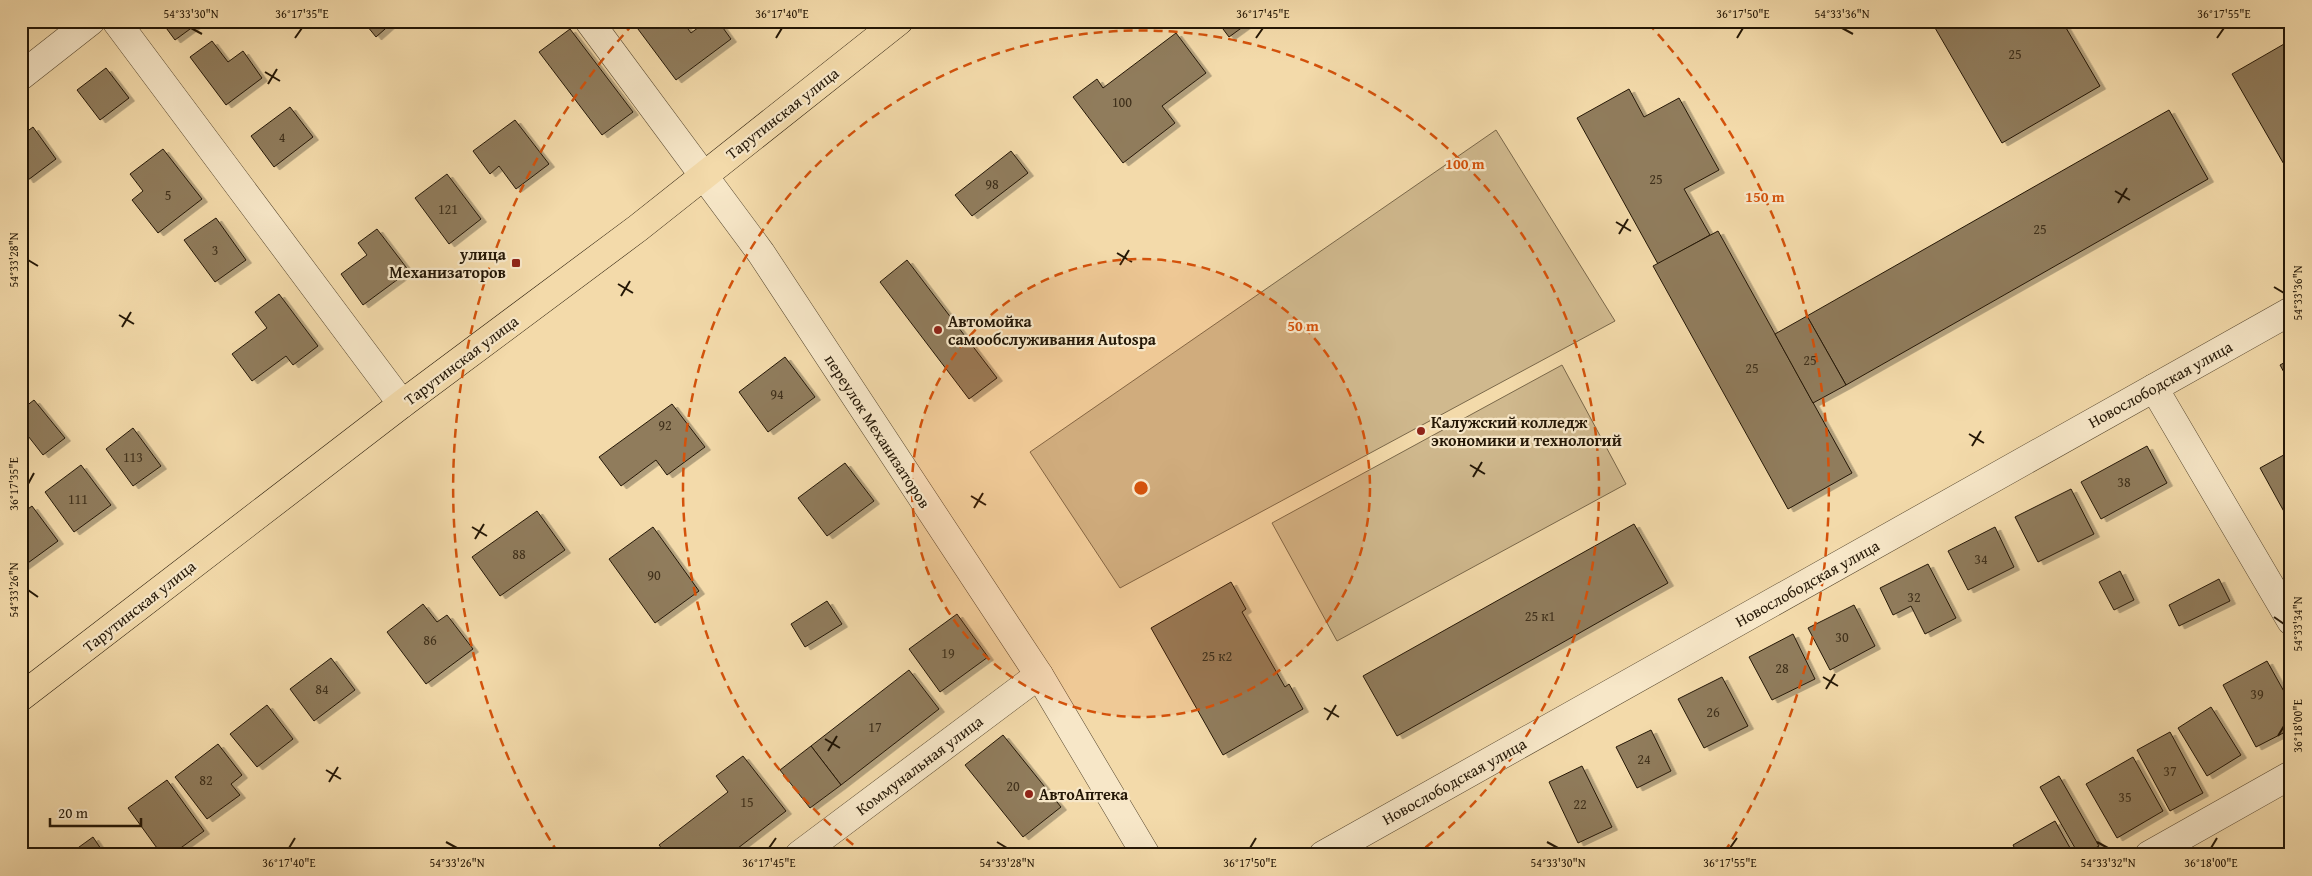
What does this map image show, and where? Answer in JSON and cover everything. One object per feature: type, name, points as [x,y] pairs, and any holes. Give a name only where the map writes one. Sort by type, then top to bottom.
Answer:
[{"type":"main road","name":"Тарутинская улица","points":[[21,697],[402,404],[630,233],[899,21]]},
{"type":"street","points":[[21,76],[91,21]]},
{"type":"street","points":[[116,21],[402,404]]},
{"type":"street","name":"переулок Механизаторов","points":[[589,21],[761,253],[1039,675],[1146,855]]},
{"type":"street","name":"Новослободская улица","points":[[1323,855],[2291,311]]},
{"type":"street","points":[[2154,388],[2291,621]]},
{"type":"street","name":"Коммунальная улица","points":[[800,855],[1039,675]]},
{"type":"street","points":[[2149,855],[2291,775]]},
{"type":"shaded area","points":[[1496,130],[1615,321],[1120,588],[1030,452]]},
{"type":"shaded area","points":[[1562,365],[1626,484],[1337,641],[1272,523]]},
{"type":"building","points":[[161,21],[201,21],[175,40]]},
{"type":"building","points":[[363,21],[394,21],[376,37]]},
{"type":"building","points":[[632,21],[682,21],[691,33],[707,21],[718,21],[731,39],[676,80]]},
{"type":"building","points":[[1217,21],[1251,21],[1229,37]]},
{"type":"building","points":[[1931,21],[2062,21],[2100,86],[2002,143]]},
{"type":"building","points":[[570,29],[633,112],[602,135],[539,52]]},
{"type":"building","points":[[1176,33],[1206,73],[1162,106],[1175,123],[1123,163],[1073,97],[1097,79],[1103,88]]},
{"type":"building","points":[[2291,40],[2291,172],[2289,173],[2232,74]]},
{"type":"building","points":[[212,41],[228,62],[243,51],[262,78],[226,105],[190,57]]},
{"type":"building","points":[[106,68],[129,98],[100,120],[77,90]]},
{"type":"building","points":[[1629,89],[1644,117],[1679,98],[1719,170],[1684,189],[1710,235],[1658,264],[1577,118]]},
{"type":"building","points":[[290,107],[313,137],[274,167],[251,136]]},
{"type":"building","points":[[2169,110],[2208,179],[1846,385],[1807,316]]},
{"type":"building","points":[[515,120],[549,164],[516,189],[499,166],[490,174],[473,151]]},
{"type":"building","points":[[33,127],[56,159],[28,180],[21,170],[21,136]]},
{"type":"building","points":[[163,149],[202,199],[158,233],[132,200],[143,191],[130,174]]},
{"type":"building","points":[[1011,151],[1028,173],[972,216],[955,195]]},
{"type":"building","points":[[447,174],[481,219],[449,244],[415,198]]},
{"type":"building","points":[[216,218],[246,260],[215,282],[184,240]]},
{"type":"building","points":[[377,229],[409,271],[363,305],[341,274],[367,255],[358,243]]},
{"type":"building","points":[[1718,231],[1852,473],[1788,509],[1653,266]]},
{"type":"building","name":"Автомойка самообслуживания Autospa","points":[[907,260],[997,378],[969,399],[880,282]]},
{"type":"building","points":[[279,294],[318,346],[293,365],[286,356],[252,381],[232,354],[267,328],[255,312]]},
{"type":"building","points":[[1807,316],[1846,385],[1813,403],[1775,334]]},
{"type":"building","points":[[785,357],[815,397],[768,432],[739,392]]},
{"type":"building","points":[[2291,359],[2291,385],[2280,365]]},
{"type":"building","points":[[34,400],[65,438],[43,455],[21,427],[21,410]]},
{"type":"building","points":[[672,404],[705,447],[667,475],[656,460],[621,486],[599,457]]},
{"type":"building","points":[[133,428],[161,466],[133,486],[106,449]]},
{"type":"building","points":[[2147,446],[2167,483],[2101,519],[2081,482]]},
{"type":"building","points":[[2291,451],[2291,515],[2287,517],[2260,468]]},
{"type":"building","points":[[845,463],[874,501],[827,536],[798,498]]},
{"type":"building","points":[[81,465],[111,505],[74,532],[45,492]]},
{"type":"building","points":[[2071,489],[2094,534],[2038,562],[2015,517]]},
{"type":"building","points":[[32,506],[58,541],[21,568],[21,514]]},
{"type":"building","points":[[537,511],[565,550],[500,596],[472,557]]},
{"type":"building","points":[[1634,524],[1668,583],[1397,736],[1363,676]]},
{"type":"building","points":[[653,527],[699,591],[655,623],[609,559]]},
{"type":"building","points":[[1995,527],[2014,567],[1968,590],[1948,551]]},
{"type":"building","points":[[1928,564],[1956,618],[1925,634],[1911,606],[1893,615],[1880,588]]},
{"type":"building","points":[[2120,571],[2134,600],[2114,610],[2099,582]]},
{"type":"building","points":[[2219,579],[2230,601],[2179,626],[2169,605]]},
{"type":"building","points":[[1231,582],[1246,609],[1242,612],[1285,687],[1289,684],[1303,709],[1223,755],[1151,628]]},
{"type":"building","points":[[827,601],[842,624],[805,647],[791,624]]},
{"type":"building","points":[[423,604],[437,622],[447,615],[473,649],[426,684],[387,632]]},
{"type":"building","points":[[1854,605],[1875,646],[1830,670],[1808,628]]},
{"type":"building","points":[[957,614],[988,657],[940,692],[909,649]]},
{"type":"building","points":[[1793,634],[1815,679],[1772,700],[1749,657]]},
{"type":"building","points":[[331,658],[355,690],[314,721],[290,689]]},
{"type":"building","points":[[2267,661],[2291,704],[2291,729],[2256,747],[2223,685]]},
{"type":"building","points":[[909,670],[939,709],[841,785],[811,746]]},
{"type":"building","points":[[1722,677],[1748,726],[1704,748],[1678,699]]},
{"type":"building","points":[[267,705],[293,739],[257,767],[230,734]]},
{"type":"building","points":[[2211,707],[2241,755],[2207,776],[2178,728]]},
{"type":"building","points":[[1651,730],[1671,771],[1637,788],[1616,747]]},
{"type":"building","points":[[2170,732],[2203,793],[2170,811],[2137,750]]},
{"type":"building","points":[[1003,735],[1061,807],[1023,837],[965,765]]},
{"type":"building","points":[[218,744],[242,775],[231,784],[240,795],[207,819],[175,777]]},
{"type":"building","points":[[811,746],[841,785],[810,808],[780,770]]},
{"type":"building","points":[[743,756],[786,811],[729,855],[667,855],[659,845],[728,792],[716,776]]},
{"type":"building","points":[[2133,757],[2163,811],[2117,838],[2086,784]]},
{"type":"building","points":[[1582,766],[1612,827],[1578,843],[1549,782]]},
{"type":"building","points":[[2059,776],[2099,846],[2083,855],[2079,855],[2040,787]]},
{"type":"building","points":[[167,780],[204,831],[171,855],[162,855],[128,808]]},
{"type":"building","points":[[2055,821],[2074,855],[2018,855],[2013,845]]},
{"type":"building","points":[[93,837],[105,855],[68,855]]},
{"type":"place","name":"улица Механизаторов","points":[[516,263]]},
{"type":"place","name":"Автомойка самообслуживания Autospa","points":[[938,330]]},
{"type":"place","name":"Калужский колледж экономики и технологий","points":[[1421,431]]},
{"type":"place","name":"АвтоАптека","points":[[1029,794]]}]
